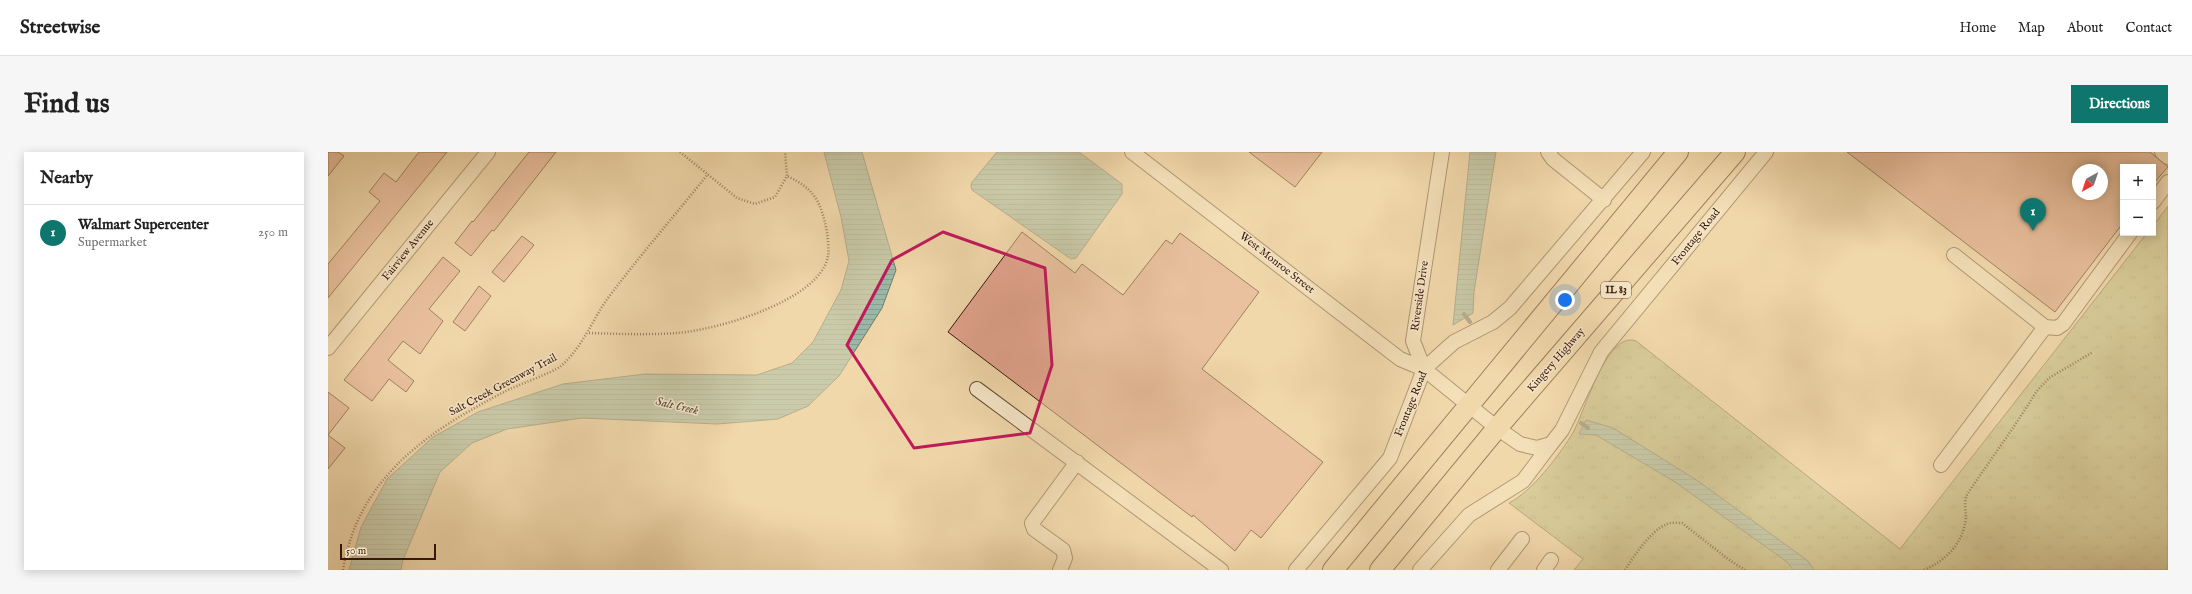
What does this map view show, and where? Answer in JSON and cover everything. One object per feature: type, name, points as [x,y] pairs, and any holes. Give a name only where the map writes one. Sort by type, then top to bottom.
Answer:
[{"type":"highway","points":[[1333,570],[1678,152]]},
{"type":"highway","name":"Kingery Highway","points":[[1380,570],[1497,428],[1735,152]]},
{"type":"street","name":"Fairview Avenue","points":[[328,348],[488,152]]},
{"type":"street","name":"West Monroe Street","points":[[1132,152],[1400,359],[1424,369]]},
{"type":"street","name":"Riverside Drive","points":[[1442,152],[1413,341],[1424,369],[1497,428]]},
{"type":"street","points":[[1548,152],[1553,159],[1604,200]]},
{"type":"street","name":"Frontage Road","points":[[1296,570],[1390,458],[1424,369],[1454,342],[1493,322],[1510,308],[1604,200],[1643,152]]},
{"type":"street","name":"Frontage Road","points":[[1420,570],[1469,515],[1523,481],[1562,430],[1601,352],[1766,152]]},
{"type":"street","points":[[2162,152],[2168,157]]},
{"type":"street","points":[[2154,200],[2168,182]]},
{"type":"street","points":[[1954,255],[2045,327],[2057,328],[2063,324],[2128,236]]},
{"type":"street","points":[[1941,465],[2045,327]]},
{"type":"street","points":[[977,389],[1077,462],[1215,568]]},
{"type":"street","points":[[1497,428],[1520,444],[1537,448],[1551,444]]},
{"type":"street","points":[[1060,570],[1065,558],[1063,550],[1034,529],[1032,523],[1077,462]]},
{"type":"street","points":[[1498,570],[1522,539]]},
{"type":"path","points":[[680,152],[737,198],[755,204],[775,197],[787,176],[785,152]]},
{"type":"path","name":"Salt Creek Greenway Trail","points":[[343,570],[351,536],[363,510],[378,486],[398,462],[443,426],[476,406],[561,366],[589,332],[610,295],[708,174]]},
{"type":"path","points":[[589,332],[636,335],[679,333],[714,327],[745,317],[799,293],[814,279],[828,257],[827,234],[824,217],[813,194],[805,185],[787,176]]},
{"type":"path","points":[[1924,570],[1940,563],[1952,551],[1962,532],[1966,517],[1966,495],[2036,392],[2049,378],[2093,352]]},
{"type":"path","points":[[1625,570],[1636,554],[1659,528],[1668,523],[1682,523],[1745,570]]},
{"type":"highlighted area","points":[[943,232],[1045,268],[1052,365],[1030,433],[914,448],[847,345],[892,260]]},
{"type":"green space","points":[[2168,206],[2168,570],[1574,570],[1583,559],[1509,503],[1518,498],[1535,482],[1565,445],[1576,426],[1605,361],[1615,349],[1625,341],[1636,341],[1900,549],[2145,236],[2156,236],[2156,222]]},
{"type":"water","name":"Salt Creek","points":[[824,152],[862,152],[896,270],[882,308],[839,376],[808,406],[778,419],[717,424],[582,418],[507,429],[472,443],[440,472],[403,560],[401,570],[349,570],[361,527],[387,479],[433,437],[478,412],[563,384],[645,374],[757,375],[792,363],[813,342],[841,290],[849,261],[841,217]]},
{"type":"water","points":[[997,152],[1079,152],[1122,184],[1122,194],[1076,258],[1071,259],[972,190],[972,182]]},
{"type":"water","points":[[1470,152],[1496,152],[1474,292],[1473,313],[1453,325]]},
{"type":"water","points":[[1586,420],[1613,428],[1698,481],[1808,561],[1814,570],[1793,570],[1787,562],[1675,482],[1596,435],[1579,434]]},
{"type":"building","points":[[328,152],[338,152],[344,156],[328,176]]},
{"type":"building","points":[[419,152],[447,152],[328,298],[328,264],[380,201],[369,192],[384,173],[396,182]]},
{"type":"building","points":[[529,152],[556,152],[494,231],[492,230],[471,256],[455,243]]},
{"type":"building","points":[[1249,152],[1322,152],[1295,187]]},
{"type":"building","points":[[1847,152],[2150,152],[2168,167],[2156,181],[2156,164],[2120,164],[2120,227],[2055,312]]},
{"type":"building","points":[[1022,232],[1075,273],[1082,264],[1123,295],[1166,240],[1172,244],[1180,233],[1259,292],[1202,369],[1323,462],[1261,538],[1251,530],[1235,551],[1193,515],[1192,517],[948,332]]},
{"type":"building","points":[[522,236],[534,245],[504,282],[492,272]]},
{"type":"building","points":[[443,257],[460,271],[429,309],[443,321],[420,354],[403,341],[388,360],[414,381],[406,392],[389,379],[372,401],[344,380]]},
{"type":"building","points":[[479,286],[491,296],[465,331],[453,322]]},
{"type":"building","points":[[328,392],[349,408],[328,435]]},
{"type":"building","points":[[328,435],[345,448],[328,469]]},
{"type":"waterway","points":[[1464,314],[1470,322]]},
{"type":"waterway","points":[[1581,423],[1588,428]]},
{"type":"place","name":"Walmart Supercenter","points":[[2033,231]]}]
